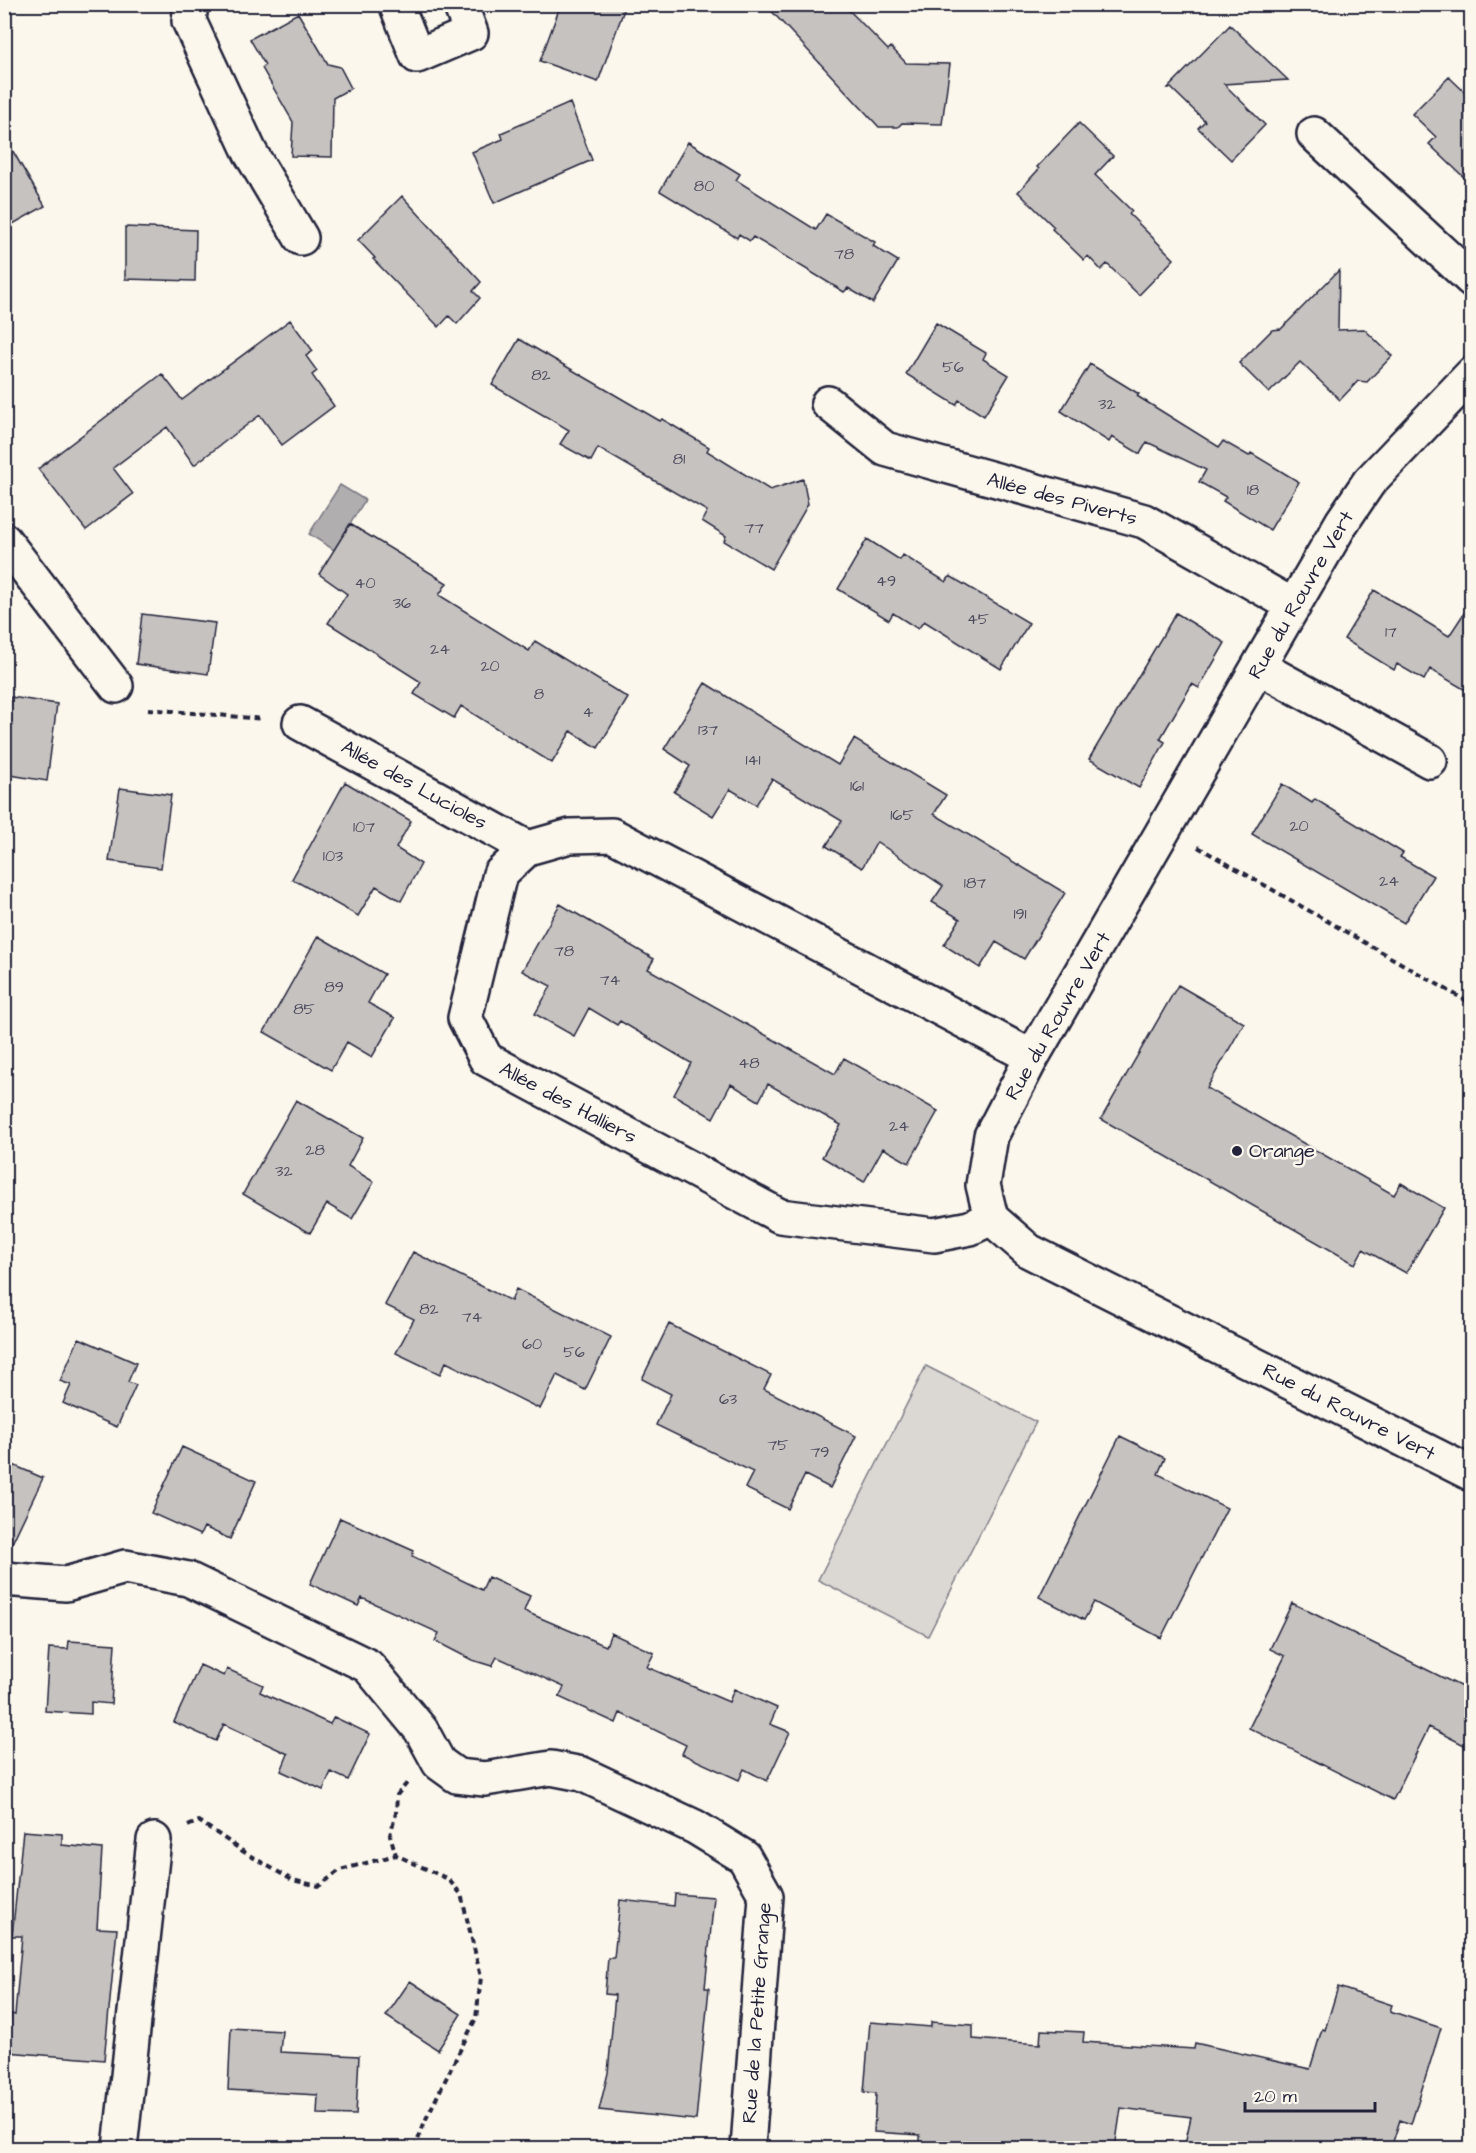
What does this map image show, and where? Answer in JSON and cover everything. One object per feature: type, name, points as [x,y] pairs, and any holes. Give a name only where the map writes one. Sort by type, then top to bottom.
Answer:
[{"type":"street","points":[[191,4],[189,21],[250,152],[301,238]]},
{"type":"street","points":[[396,4],[417,56],[471,33],[460,4]]},
{"type":"street","points":[[1314,134],[1472,280]]},
{"type":"street","name":"Rue du Rouvre Vert","points":[[1472,374],[1369,482],[1342,522],[1032,1057],[991,1136],[983,1185],[991,1218],[1029,1251],[1472,1474]]},
{"type":"street","name":"Allée des Piverts","points":[[828,403],[885,449],[1144,521],[1294,606]]},
{"type":"street","points":[[4,540],[116,686]]},
{"type":"street","points":[[1260,667],[1430,761]]},
{"type":"street","name":"Allée des Lucioles","points":[[300,723],[528,848]]},
{"type":"street","name":"Allée des Halliers","points":[[991,1218],[970,1228],[934,1235],[780,1216],[486,1059],[465,1018],[500,874],[528,848],[570,836],[612,835],[1032,1057]]},
{"type":"street","name":"Rue de la Petite Grange","points":[[4,1580],[66,1584],[125,1567],[188,1579],[368,1666],[421,1730],[439,1763],[456,1776],[485,1779],[551,1768],[582,1774],[695,1827],[744,1857],[766,1896],[748,2148]]},
{"type":"street","points":[[120,2148],[154,1840]]},
{"type":"path","points":[[116,686],[146,709],[300,723]]},
{"type":"path","points":[[1166,829],[1472,1004]]},
{"type":"path","points":[[396,1855],[390,1835],[396,1813],[397,1795],[435,1755]]},
{"type":"path","points":[[154,1840],[199,1821],[244,1852],[292,1880],[319,1886],[340,1870],[396,1855],[448,1879],[461,1894],[481,1977],[476,2018],[424,2121],[415,2148]]},
{"type":"shaded area","points":[[340,485],[365,500],[334,550],[309,534]]},
{"type":"shaded area","points":[[926,1366],[1036,1422],[928,1636],[818,1580]]},
{"type":"building","points":[[561,4],[626,4],[598,82],[540,61]]},
{"type":"building","points":[[765,4],[843,4],[888,50],[891,47],[906,63],[950,64],[942,124],[902,123],[898,127],[879,127]]},
{"type":"building","points":[[298,13],[328,64],[340,67],[351,88],[333,98],[332,157],[291,156],[293,122],[262,68],[265,65],[250,39]]},
{"type":"building","points":[[1230,25],[1288,80],[1224,84],[1265,125],[1231,160],[1198,128],[1205,121],[1171,88],[1168,88]]},
{"type":"building","points":[[1449,77],[1472,99],[1472,185],[1429,144],[1436,137],[1412,114]]},
{"type":"building","points":[[570,103],[592,160],[494,203],[472,152],[503,139],[501,133]]},
{"type":"building","points":[[1079,123],[1113,156],[1095,175],[1132,211],[1129,214],[1174,259],[1139,295],[1107,264],[1101,270],[1088,256],[1084,260],[1018,192],[1039,169],[1037,167]]},
{"type":"building","points":[[4,136],[45,206],[4,229]]},
{"type":"building","points":[[688,142],[740,174],[736,180],[816,230],[826,214],[875,242],[873,246],[898,261],[873,303],[848,288],[844,292],[753,237],[750,241],[739,234],[737,238],[660,191]]},
{"type":"building","points":[[402,196],[481,282],[473,291],[480,298],[457,324],[449,316],[439,327],[373,259],[375,258],[358,240]]},
{"type":"building","points":[[125,227],[196,230],[195,281],[125,279]]},
{"type":"building","points":[[1339,270],[1338,330],[1364,329],[1392,356],[1367,382],[1358,381],[1340,400],[1300,362],[1269,393],[1239,363],[1272,330],[1281,329]]},
{"type":"building","points":[[290,320],[313,351],[306,356],[317,371],[312,375],[334,406],[282,445],[260,415],[194,465],[167,427],[113,468],[133,494],[86,530],[38,469],[162,374],[182,400]]},
{"type":"building","points":[[936,323],[986,353],[983,359],[1009,375],[984,416],[959,400],[956,405],[906,374]]},
{"type":"building","points":[[519,339],[709,447],[707,451],[770,490],[803,479],[808,504],[771,569],[724,541],[726,536],[702,521],[707,511],[598,448],[591,461],[560,444],[569,430],[492,385]]},
{"type":"building","points":[[1090,364],[1219,447],[1223,441],[1249,456],[1251,453],[1299,482],[1270,530],[1223,501],[1226,497],[1199,482],[1206,470],[1147,442],[1140,454],[1112,437],[1109,442],[1061,411]]},
{"type":"building","points":[[350,524],[447,583],[439,595],[529,651],[535,641],[628,698],[598,748],[571,731],[552,763],[461,706],[454,718],[414,694],[421,682],[328,623],[347,594],[319,574]]},
{"type":"building","points":[[867,539],[900,560],[903,555],[946,582],[950,576],[1029,623],[1001,669],[924,621],[918,629],[893,613],[889,620],[838,589]]},
{"type":"building","points":[[1374,590],[1449,636],[1472,601],[1472,694],[1430,669],[1424,680],[1397,664],[1394,670],[1344,639]]},
{"type":"building","points":[[1176,613],[1225,643],[1199,688],[1192,684],[1160,739],[1165,742],[1139,788],[1089,759]]},
{"type":"building","points":[[142,614],[215,623],[208,674],[136,664]]},
{"type":"building","points":[[705,683],[838,765],[854,739],[946,795],[934,814],[1065,893],[1024,959],[996,942],[980,968],[944,945],[960,919],[932,902],[943,886],[877,842],[862,868],[826,846],[842,821],[772,779],[756,805],[730,789],[713,816],[674,792],[690,766],[664,749]]},
{"type":"building","points":[[11,697],[57,704],[47,781],[4,774],[4,743]]},
{"type":"building","points":[[345,782],[411,821],[396,848],[421,864],[401,901],[376,886],[358,916],[292,879]]},
{"type":"building","points":[[1282,784],[1312,803],[1315,799],[1403,853],[1400,857],[1433,876],[1404,923],[1252,834]]},
{"type":"building","points":[[120,788],[171,795],[161,868],[109,861]]},
{"type":"building","points":[[560,904],[654,959],[648,969],[835,1074],[844,1058],[938,1111],[909,1163],[883,1148],[864,1182],[822,1157],[841,1125],[768,1084],[759,1101],[731,1084],[713,1118],[674,1095],[691,1063],[620,1021],[617,1025],[589,1008],[574,1036],[535,1014],[551,986],[522,971]]},
{"type":"building","points":[[318,936],[384,974],[368,1003],[395,1018],[372,1057],[347,1042],[331,1070],[264,1032]]},
{"type":"building","name":"Orange","points":[[1178,985],[1244,1023],[1207,1088],[1394,1195],[1401,1183],[1444,1208],[1406,1273],[1363,1249],[1355,1264],[1101,1119]]},
{"type":"building","points":[[296,1100],[363,1138],[348,1166],[374,1182],[352,1219],[327,1204],[310,1233],[243,1194]]},
{"type":"building","points":[[413,1252],[511,1301],[516,1289],[611,1337],[585,1390],[557,1375],[540,1409],[446,1362],[440,1374],[396,1353],[414,1319],[385,1305]]},
{"type":"building","points":[[669,1324],[771,1375],[764,1389],[856,1436],[830,1488],[805,1475],[788,1509],[745,1488],[753,1472],[656,1425],[671,1394],[642,1379]]},
{"type":"building","points":[[79,1338],[136,1363],[128,1382],[136,1385],[117,1427],[63,1403],[71,1385],[60,1381]]},
{"type":"building","points":[[1120,1436],[1165,1458],[1158,1474],[1227,1508],[1161,1638],[1094,1602],[1084,1620],[1039,1597]]},
{"type":"building","points":[[182,1447],[256,1481],[230,1539],[204,1527],[200,1535],[151,1513]]},
{"type":"building","points":[[4,1461],[43,1478],[4,1560]]},
{"type":"building","points":[[340,1518],[414,1551],[412,1556],[482,1590],[488,1577],[530,1596],[524,1611],[606,1646],[611,1633],[654,1653],[647,1667],[729,1702],[734,1689],[777,1708],[770,1724],[790,1732],[767,1781],[744,1769],[739,1780],[682,1754],[686,1745],[620,1713],[616,1723],[559,1697],[564,1687],[497,1657],[492,1666],[472,1660],[435,1641],[439,1633],[362,1598],[358,1606],[310,1584]]},
{"type":"building","points":[[1292,1603],[1472,1692],[1472,1749],[1429,1727],[1393,1800],[1249,1728],[1285,1656],[1270,1649]]},
{"type":"building","points":[[69,1641],[115,1644],[111,1704],[91,1702],[91,1714],[45,1711],[49,1648],[68,1649]]},
{"type":"building","points":[[200,1665],[224,1676],[227,1669],[263,1685],[260,1692],[330,1724],[334,1717],[370,1734],[348,1780],[331,1772],[323,1790],[281,1771],[288,1754],[224,1724],[216,1741],[174,1722]]},
{"type":"building","points":[[23,1831],[62,1834],[62,1845],[102,1849],[97,1928],[117,1929],[104,2060],[7,2052],[11,2014],[15,2015],[22,1936],[12,1936]]},
{"type":"building","points":[[675,1894],[714,1897],[705,1988],[709,1988],[696,2120],[599,2110],[608,2073],[615,1995],[605,1994],[608,1958],[614,1958],[620,1900],[674,1906]]},
{"type":"building","points":[[410,1981],[461,2014],[438,2050],[386,2016]]},
{"type":"building","points":[[1338,1987],[1392,2005],[1390,2011],[1441,2028],[1411,2124],[1400,2120],[1391,2148],[1184,2148],[1191,2117],[1121,2108],[1115,2148],[974,2148],[920,2145],[920,2135],[874,2132],[876,2093],[864,2092],[870,2022],[931,2027],[931,2022],[973,2025],[973,2039],[1040,2044],[1041,2030],[1084,2032],[1083,2042],[1194,2049],[1195,2043],[1310,2069]]},
{"type":"building","points":[[231,2028],[282,2031],[280,2052],[359,2056],[356,2115],[317,2114],[318,2095],[228,2090]]},
{"type":"place","name":"Orange","points":[[1237,1151]]}]
